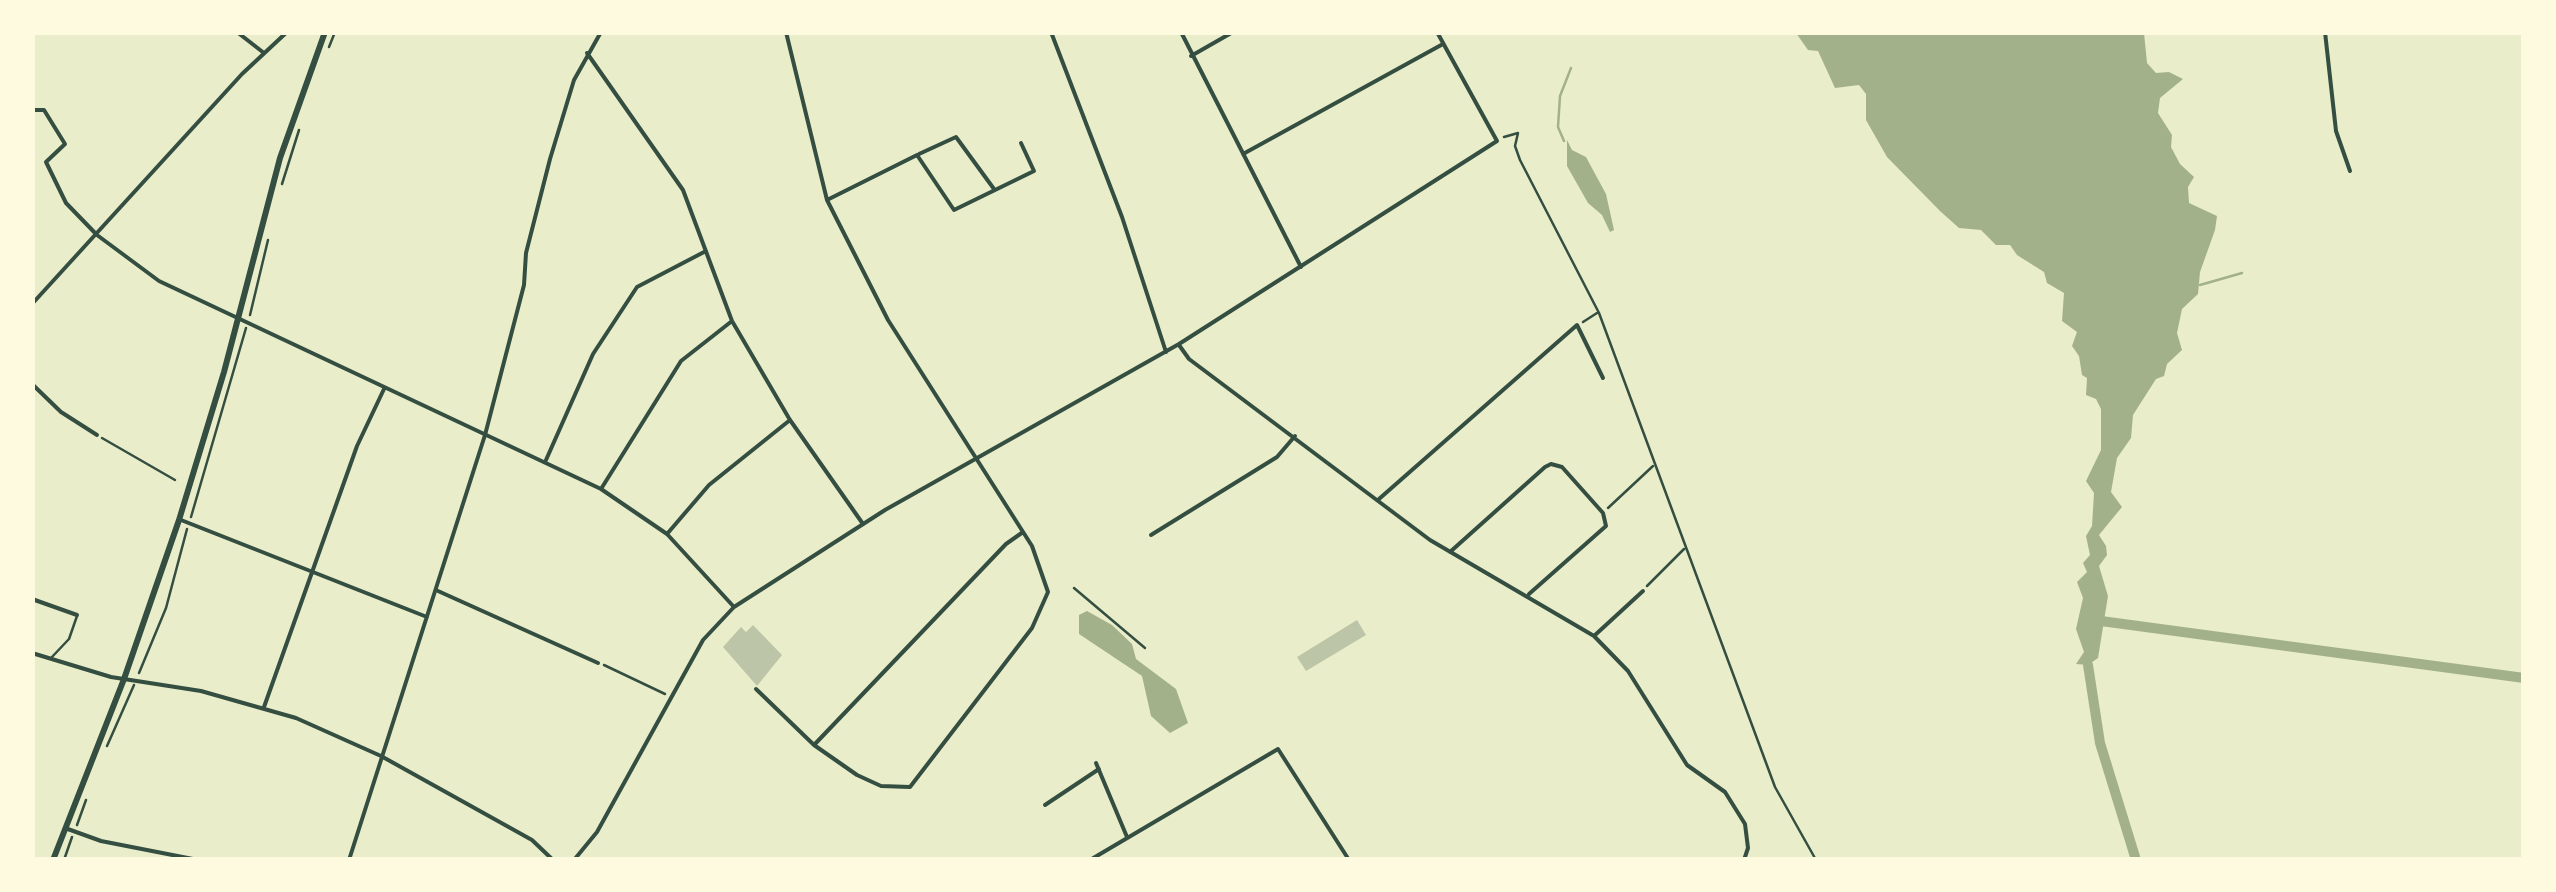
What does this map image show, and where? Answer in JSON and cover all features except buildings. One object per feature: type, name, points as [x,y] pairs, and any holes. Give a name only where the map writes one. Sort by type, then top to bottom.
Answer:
[{"type":"main road","points":[[54,860],[180,520],[280,158],[323,33]]},
{"type":"street","points":[[236,32],[264,53]]},
{"type":"street","points":[[350,860],[485,434],[524,285],[526,253],[550,159],[587,53],[601,32]]},
{"type":"street","points":[[756,690],[814,744],[881,786],[910,787],[1032,628],[1045,604],[1046,577],[1023,532],[888,320],[827,200],[786,32]]},
{"type":"street","points":[[1050,32],[1122,217],[1166,352]]},
{"type":"street","points":[[1181,32],[1301,267]]},
{"type":"street","points":[[1191,56],[1233,32]]},
{"type":"street","points":[[574,860],[598,832],[703,640],[734,607],[863,524],[1166,352],[1497,140],[1436,32]]},
{"type":"street","points":[[2324,32],[2336,131],[2350,171]]},
{"type":"street","points":[[32,304],[286,33]]},
{"type":"street","points":[[1243,154],[1443,44]]},
{"type":"street","points":[[587,53],[658,150],[682,190],[732,321],[790,420],[863,524]]},
{"type":"street","points":[[32,110],[44,110],[65,144],[46,162],[66,204],[98,235],[159,281],[602,489],[666,534],[734,607]]},
{"type":"street","points":[[827,200],[956,138],[994,190]]},
{"type":"street","points":[[917,155],[954,210],[1034,172],[1021,143]]},
{"type":"street","points":[[546,460],[593,354],[637,287],[706,251]]},
{"type":"street","points":[[602,489],[681,361],[732,321]]},
{"type":"street","points":[[1379,499],[1577,325],[1603,378]]},
{"type":"street","points":[[1179,344],[1189,360],[1450,552],[1529,594],[1594,636],[1628,671],[1687,765],[1725,792],[1745,824],[1748,848],[1744,860]]},
{"type":"street","points":[[32,384],[61,412],[97,435]]},
{"type":"street","points":[[264,707],[357,446],[384,389]]},
{"type":"street","points":[[666,534],[709,485],[790,420]]},
{"type":"street","points":[[1150,535],[1277,457],[1295,436]]},
{"type":"street","points":[[1450,552],[1551,464],[1562,467],[1603,513],[1606,526],[1529,594]]},
{"type":"street","points":[[180,520],[427,618]]},
{"type":"street","points":[[814,744],[1006,544],[1023,532]]},
{"type":"street","points":[[1594,636],[1643,590]]},
{"type":"street","points":[[437,591],[598,663]]},
{"type":"street","points":[[32,599],[77,615]]},
{"type":"street","points":[[32,653],[124,679],[264,707],[381,756],[532,840],[553,860]]},
{"type":"street","points":[[1090,860],[1278,749],[1350,860]]},
{"type":"street","points":[[1045,805],[1097,766],[1128,837]]},
{"type":"street","points":[[65,828],[101,841],[198,860]]},
{"type":"lane","points":[[1074,588],[1146,648]]},
{"type":"lane","points":[[51,658],[69,638],[77,615]]},
{"type":"path","points":[[1497,140],[1518,133],[1515,146],[1520,160],[1598,312],[1776,786],[1816,860]]},
{"type":"path","points":[[1577,325],[1598,312]]},
{"type":"path","points":[[97,435],[174,480]]},
{"type":"path","points":[[1603,513],[1654,465]]},
{"type":"path","points":[[1643,590],[1686,547]]},
{"type":"path","points":[[598,663],[670,696]]},
{"type":"shaded area","points":[[1796,33],[2144,33],[2147,63],[2156,73],[2169,72],[2183,79],[2160,98],[2158,113],[2172,135],[2171,147],[2180,164],[2194,177],[2188,187],[2189,203],[2217,216],[2215,230],[2200,272],[2198,294],[2182,309],[2177,333],[2182,350],[2167,364],[2164,376],[2156,379],[2133,415],[2131,438],[2117,458],[2111,492],[2122,507],[2099,535],[2106,546],[2107,555],[2099,566],[2108,596],[2098,658],[2088,665],[2076,664],[2084,652],[2076,629],[2083,598],[2077,582],[2087,572],[2083,563],[2090,555],[2086,536],[2092,526],[2094,493],[2086,481],[2101,450],[2101,409],[2096,399],[2086,395],[2087,378],[2082,375],[2079,356],[2072,346],[2077,332],[2062,321],[2064,293],[2047,283],[2044,272],[2017,255],[2010,245],[1996,245],[1981,230],[1959,228],[1940,211],[1887,157],[1866,120],[1866,94],[1859,85],[1835,88],[1818,51],[1808,50]]},
{"type":"shaded area","points":[[1567,140],[1572,150],[1586,157],[1606,194],[1614,230],[1610,232],[1567,166]]},
{"type":"shaded area","points":[[1087,611],[1112,625],[1132,644],[1136,659],[1176,689],[1188,723],[1170,733],[1151,716],[1142,676],[1079,634],[1079,615]]},
{"type":"waterway","points":[[1564,141],[1558,127],[1560,96],[1571,68]]},
{"type":"waterway","points":[[2200,285],[2242,273]]},
{"type":"waterway","points":[[2101,621],[2524,678]]},
{"type":"waterway","points":[[2088,665],[2100,743],[2136,860]]}]
